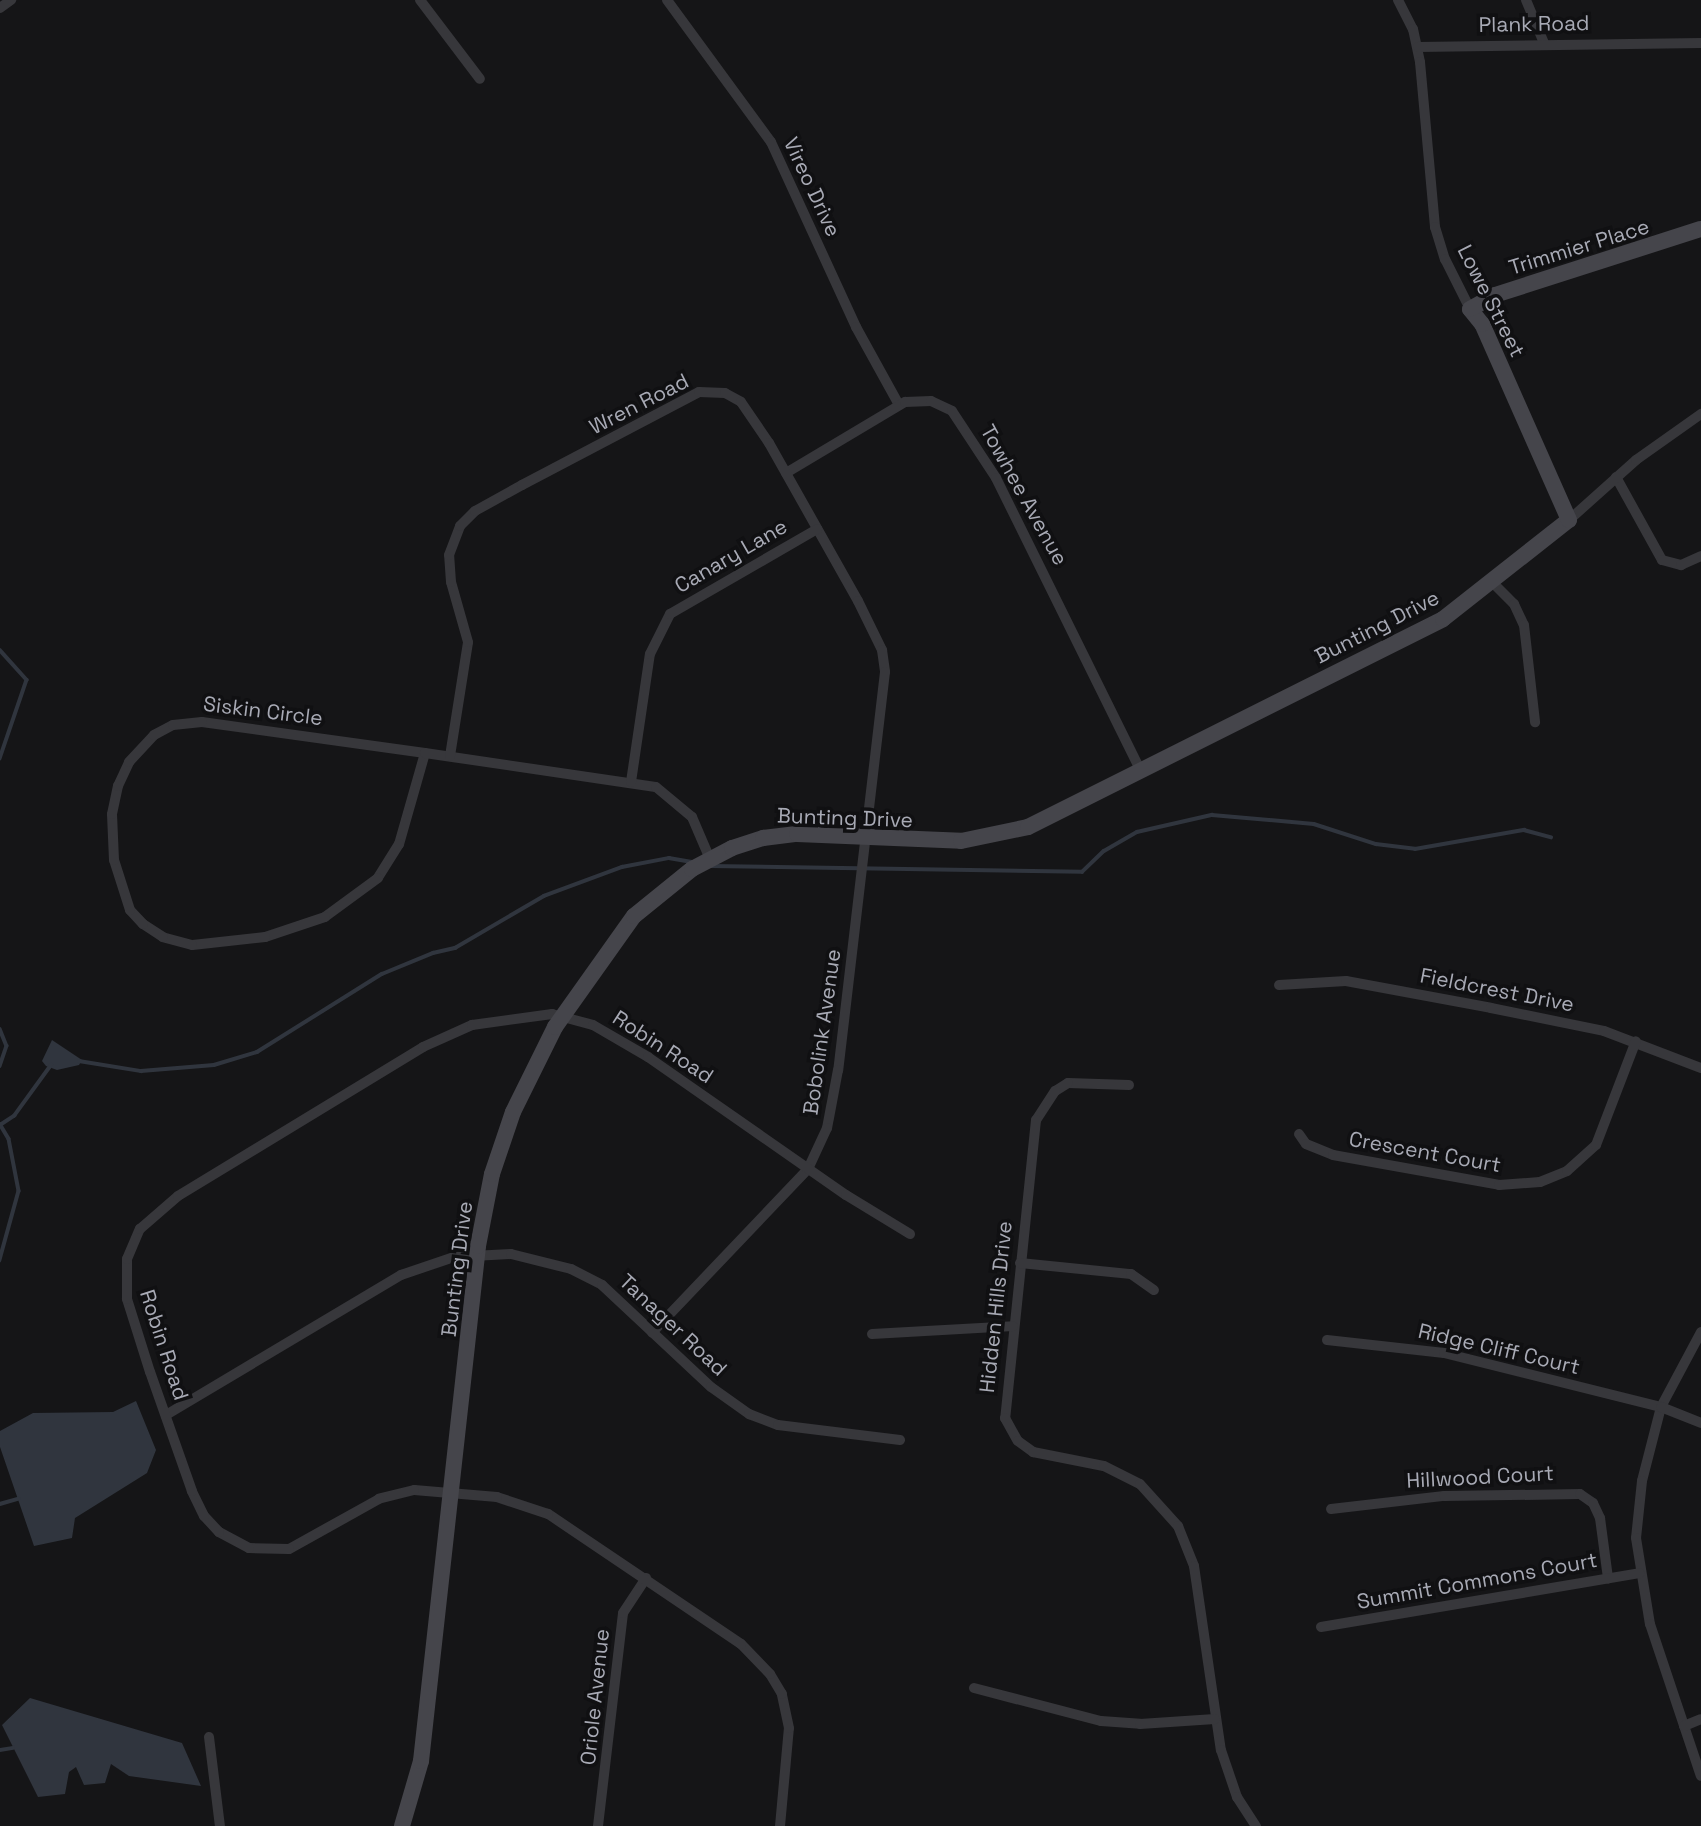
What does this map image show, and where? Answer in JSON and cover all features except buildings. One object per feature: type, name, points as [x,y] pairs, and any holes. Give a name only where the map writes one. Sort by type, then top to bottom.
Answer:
[{"type":"street","points":[[0,8],[11,0]]},
{"type":"street","points":[[419,0],[480,79]]},
{"type":"street","name":"Vireo Drive","points":[[667,0],[775,150],[856,327],[899,405]]},
{"type":"street","points":[[1398,0],[1418,47]]},
{"type":"street","points":[[1526,0],[1544,43]]},
{"type":"street","name":"Plank Road","points":[[1418,47],[1544,43],[1701,43]]},
{"type":"street","name":"Lowe Street","points":[[1418,47],[1435,227],[1445,259],[1470,309],[1482,324],[1569,520]]},
{"type":"street","name":"Trimmier Place","points":[[1470,309],[1495,295],[1701,229]]},
{"type":"street","name":"Wren Road","points":[[450,756],[468,642],[451,582],[449,555],[460,526],[475,511],[706,391],[724,393],[741,402],[786,473],[885,661],[866,838]]},
{"type":"street","name":"Towhee Avenue","points":[[786,473],[899,405],[914,400],[940,404],[972,437],[1053,588],[1140,771]]},
{"type":"street","name":"Bunting Drive","points":[[402,1826],[421,1761],[477,1256],[504,1136],[525,1083],[562,1015],[647,903],[710,859],[747,842],[780,835],[961,841],[1004,835],[1074,807],[1140,771],[1420,632],[1493,583],[1616,477],[1701,414]]},
{"type":"street","points":[[1616,477],[1662,560],[1681,565],[1701,556]]},
{"type":"street","name":"Canary Lane","points":[[631,782],[650,654],[670,614],[817,529]]},
{"type":"street","points":[[1493,583],[1514,604],[1524,625],[1535,722]]},
{"type":"street","name":"Siskin Circle","points":[[425,753],[394,856],[369,888],[326,917],[293,930],[205,945],[163,937],[130,910],[112,845],[114,799],[129,762],[163,729],[202,722],[450,756],[656,787],[676,799],[698,828],[710,859]]},
{"type":"street","name":"Bobolink Avenue","points":[[652,1333],[808,1169],[832,1110],[866,838]]},
{"type":"street","name":"Fieldcrest Drive","points":[[1279,985],[1327,980],[1366,984],[1604,1031],[1701,1068]]},
{"type":"street","name":"Robin Road","points":[[780,1826],[789,1728],[776,1683],[741,1644],[548,1514],[497,1497],[452,1492],[401,1492],[379,1499],[299,1546],[278,1551],[249,1548],[228,1539],[204,1516],[130,1312],[125,1286],[130,1248],[147,1220],[178,1196],[439,1038],[494,1020],[562,1015],[607,1032],[648,1057],[808,1169],[910,1234]]},
{"type":"street","name":"Crescent Court","points":[[1298,1134],[1306,1144],[1333,1156],[1499,1185],[1540,1182],[1567,1171],[1596,1145],[1636,1041]]},
{"type":"street","name":"Hidden Hills Drive","points":[[1129,1085],[1076,1081],[1055,1091],[1043,1105],[1035,1129],[1005,1418],[1018,1441],[1041,1455],[1087,1461],[1119,1472],[1152,1493],[1182,1532],[1194,1566],[1215,1719],[1231,1783],[1256,1826]]},
{"type":"street","name":"Tanager Road","points":[[166,1415],[401,1275],[436,1262],[477,1256],[527,1256],[571,1269],[616,1295],[652,1333],[723,1397],[749,1414],[778,1425],[900,1440]]},
{"type":"street","points":[[1020,1263],[1131,1273],[1154,1290]]},
{"type":"street","points":[[872,1334],[1013,1326]]},
{"type":"street","points":[[1701,1332],[1661,1407],[1638,1509],[1639,1573],[1660,1656],[1701,1776]]},
{"type":"street","name":"Ridge Cliff Court","points":[[1327,1340],[1444,1353],[1661,1407],[1701,1423]]},
{"type":"street","name":"Hillwood Court","points":[[1331,1509],[1444,1496],[1580,1494],[1593,1503],[1600,1518],[1608,1578]]},
{"type":"street","name":"Summit Commons Court","points":[[1321,1627],[1639,1573]]},
{"type":"street","name":"Oriole Avenue","points":[[598,1826],[623,1613],[646,1578]]},
{"type":"street","points":[[974,1688],[1054,1711],[1119,1723],[1215,1719]]},
{"type":"street","points":[[1684,1726],[1701,1719]]},
{"type":"street","points":[[209,1737],[220,1826]]},
{"type":"shaded area","points":[[52,1040],[82,1060],[79,1065],[57,1070],[46,1066],[42,1061]]},
{"type":"shaded area","points":[[136,1401],[156,1450],[147,1473],[75,1518],[72,1538],[34,1546],[0,1447],[0,1431],[33,1413],[113,1412]]},
{"type":"shaded area","points":[[30,1698],[182,1743],[201,1786],[129,1776],[111,1764],[105,1783],[84,1785],[76,1767],[69,1772],[65,1794],[38,1797],[2,1725]]},
{"type":"waterway","points":[[0,650],[27,680],[0,759]]},
{"type":"waterway","points":[[710,866],[1082,872],[1104,851],[1137,832],[1212,815],[1314,824],[1376,844],[1415,849],[1524,830],[1551,837]]},
{"type":"waterway","points":[[79,1061],[141,1071],[214,1065],[257,1052],[382,974],[433,953],[455,948],[544,896],[622,867],[669,858],[692,862]]},
{"type":"waterway","points":[[0,1029],[7,1046],[0,1066]]},
{"type":"waterway","points":[[0,1125],[14,1116],[51,1065]]},
{"type":"waterway","points":[[0,1124],[9,1139],[19,1191],[0,1260]]},
{"type":"waterway","points":[[0,1504],[18,1499]]},
{"type":"waterway","points":[[0,1750],[13,1748]]}]
